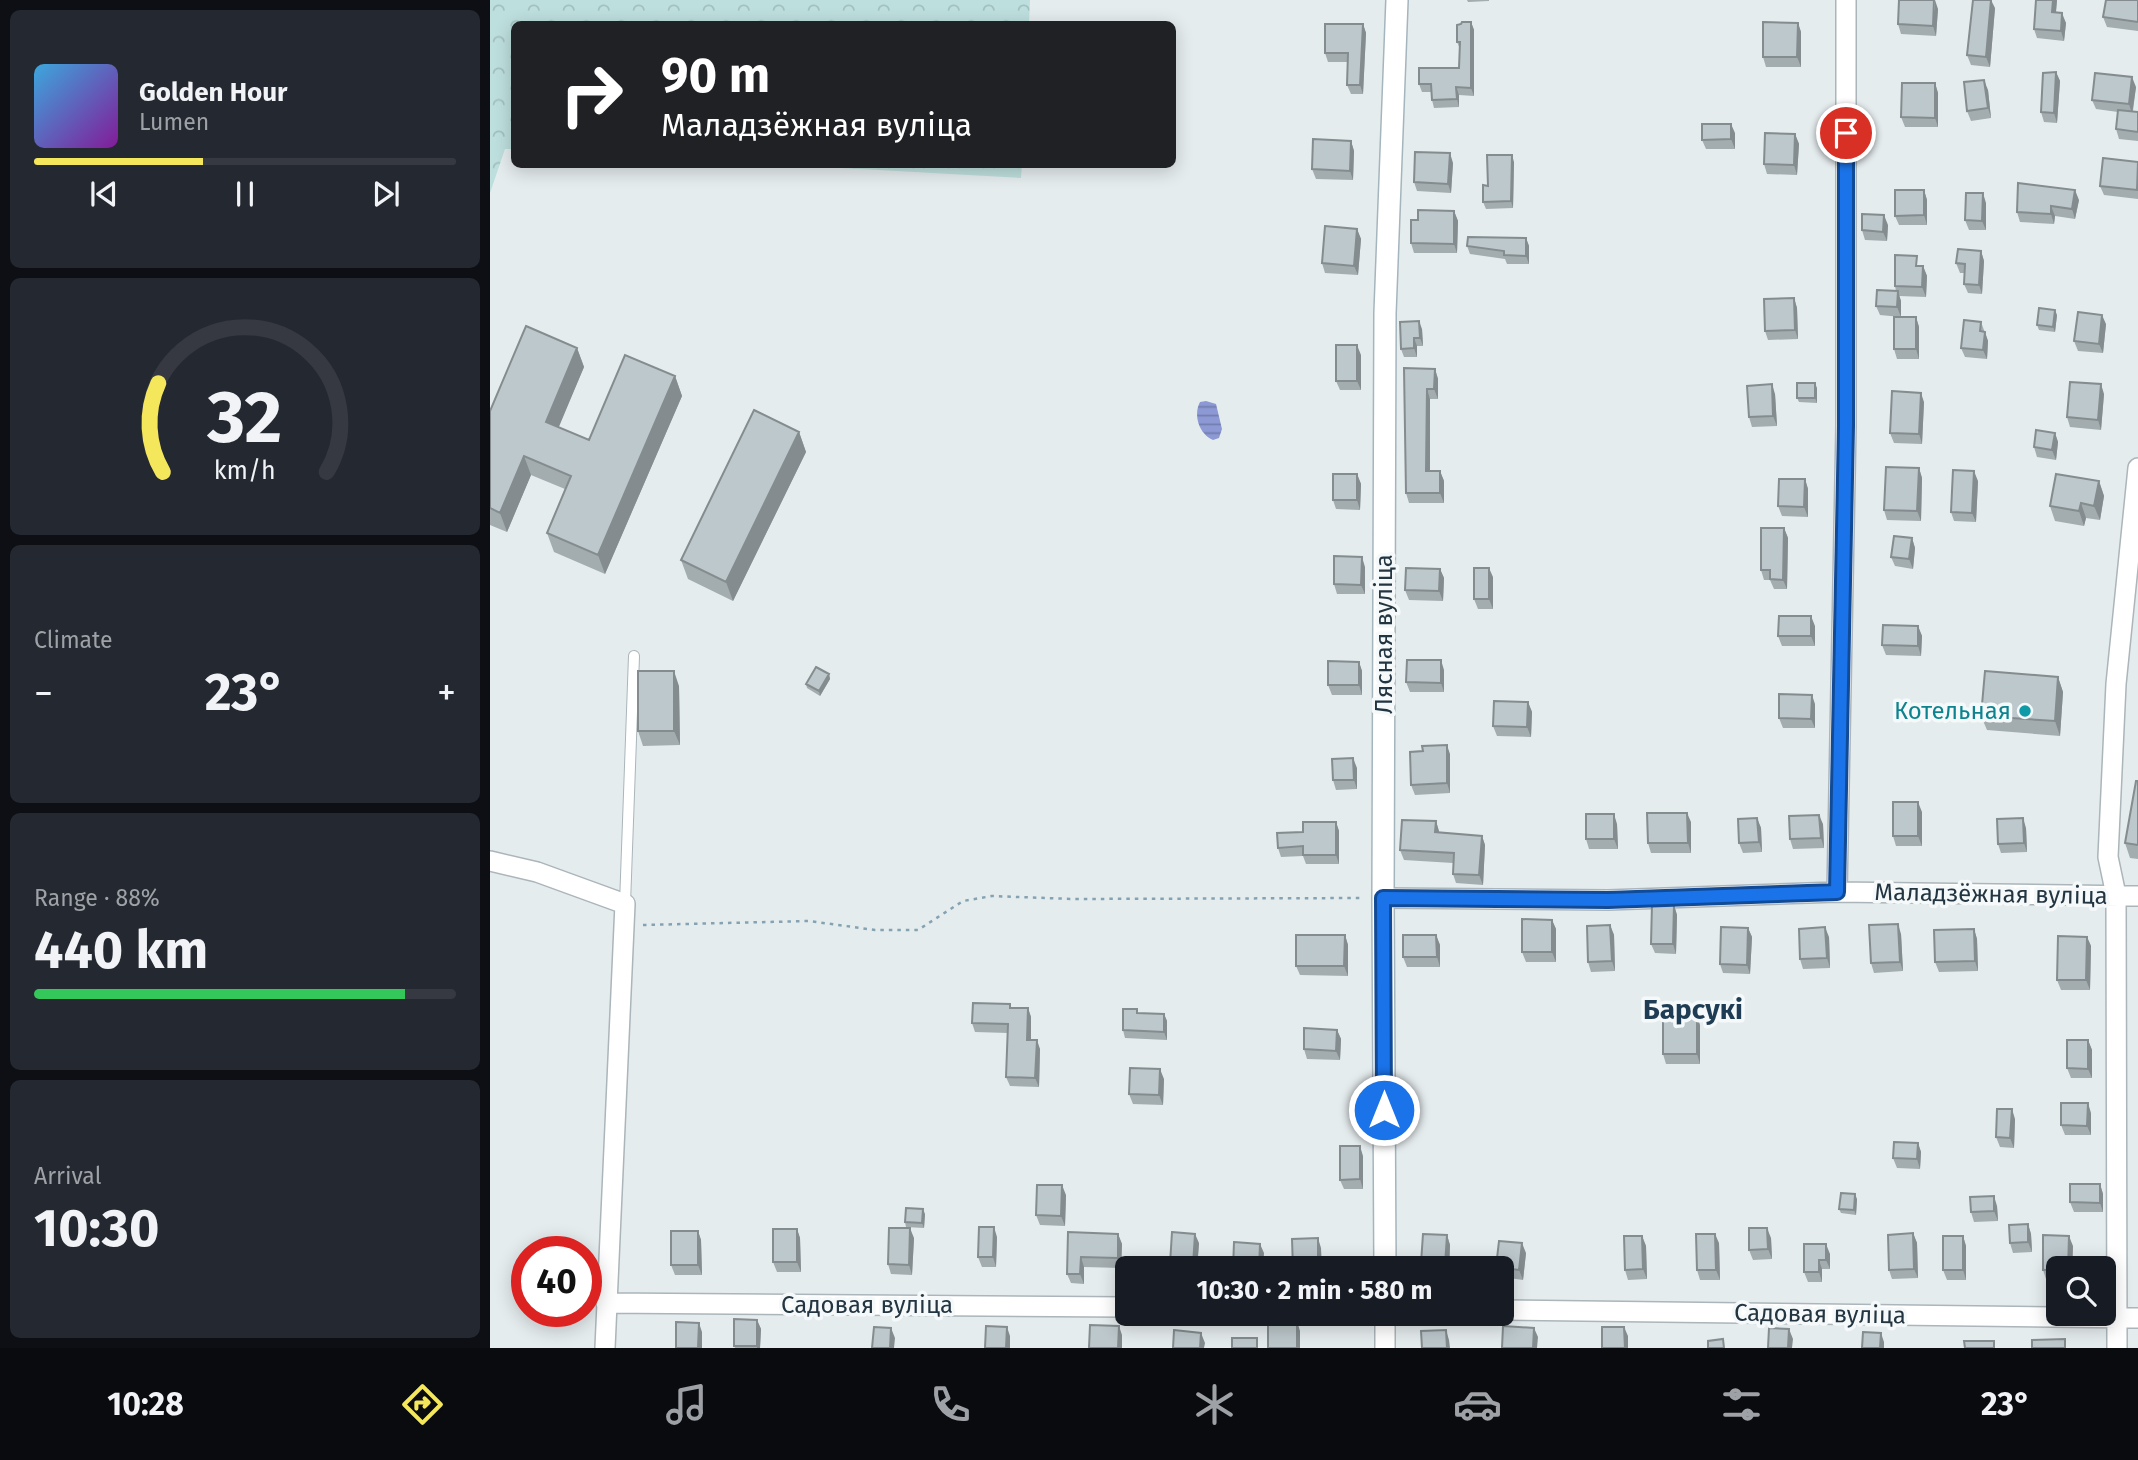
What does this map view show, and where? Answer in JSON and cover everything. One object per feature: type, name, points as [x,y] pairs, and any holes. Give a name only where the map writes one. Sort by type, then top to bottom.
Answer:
[{"type":"street","name":"Лясная вуліца","points":[[1385,1256],[1385,313],[1396,0]]},
{"type":"street","points":[[1837,892],[1846,426],[1846,0]]},
{"type":"street","points":[[2116,1348],[2116,895],[2108,857],[2115,697],[2138,468]]},
{"type":"street","points":[[490,861],[537,872],[625,904],[605,1348]]},
{"type":"street","name":"Маладзёжная вуліца","points":[[1383,898],[1608,900],[1837,892],[2138,896]]},
{"type":"street","name":"Садовая вуліца","points":[[606,1303],[1115,1307]]},
{"type":"street","name":"Садовая вуліца","points":[[1514,1310],[2138,1318]]},
{"type":"street","points":[[1385,1326],[1385,1348]]},
{"type":"lane","points":[[625,904],[634,656]]},
{"type":"path","points":[[625,924],[698,925],[809,921],[874,930],[918,930],[963,901],[992,896],[1072,900],[1383,898]]},
{"type":"green space","points":[[490,0],[1030,0],[1029,21],[511,21],[511,149],[505,149],[490,193]]},
{"type":"green space","points":[[842,168],[1022,168],[1021,178]]},
{"type":"water","points":[[1200,402],[1216,404],[1222,429],[1219,438],[1213,440],[1201,429],[1197,418]]},
{"type":"building","points":[[1899,0],[1934,0],[1933,26],[1898,24]]},
{"type":"building","points":[[1973,0],[1991,0],[1986,57],[1967,55]]},
{"type":"building","points":[[2036,0],[2053,0],[2052,12],[2062,13],[2061,31],[2034,29]]},
{"type":"building","points":[[2106,0],[2138,0],[2138,22],[2103,17]]},
{"type":"building","points":[[1471,22],[1471,88],[1456,87],[1457,99],[1432,100],[1431,84],[1419,84],[1419,68],[1459,68],[1460,42],[1457,42],[1457,25]]},
{"type":"building","points":[[1763,22],[1798,23],[1797,57],[1763,57]]},
{"type":"building","points":[[1325,24],[1363,24],[1360,85],[1347,85],[1348,53],[1325,53]]},
{"type":"building","points":[[2056,72],[2054,113],[2041,112],[2043,73]]},
{"type":"building","points":[[2095,73],[2132,77],[2129,104],[2092,100]]},
{"type":"building","points":[[1984,80],[1988,108],[1967,111],[1964,82]]},
{"type":"building","points":[[1902,83],[1935,83],[1935,118],[1901,117]]},
{"type":"building","points":[[2118,110],[2138,112],[2138,132],[2116,129]]},
{"type":"building","points":[[1702,124],[1731,124],[1731,139],[1702,140]]},
{"type":"building","points":[[1765,133],[1795,134],[1794,165],[1764,164]]},
{"type":"building","points":[[1313,139],[1351,141],[1350,171],[1312,169]]},
{"type":"building","points":[[1415,152],[1450,153],[1448,184],[1414,182]]},
{"type":"building","points":[[1487,155],[1512,155],[1511,201],[1483,202],[1483,185],[1488,186]]},
{"type":"building","points":[[2103,158],[2138,162],[2137,190],[2100,186]]},
{"type":"building","points":[[2018,183],[2075,190],[2072,209],[2051,206],[2051,214],[2017,212]]},
{"type":"building","points":[[1895,190],[1924,190],[1924,215],[1895,216]]},
{"type":"building","points":[[1966,193],[1983,193],[1982,221],[1965,220]]},
{"type":"building","points":[[1418,210],[1454,211],[1454,244],[1411,243],[1411,220],[1418,220]]},
{"type":"building","points":[[1862,214],[1884,215],[1883,232],[1862,230]]},
{"type":"building","points":[[1325,226],[1357,229],[1354,266],[1322,263]]},
{"type":"building","points":[[1468,237],[1526,238],[1526,256],[1504,255],[1504,251],[1467,246]]},
{"type":"building","points":[[1958,249],[1981,251],[1979,285],[1964,284],[1965,264],[1956,263]]},
{"type":"building","points":[[1895,255],[1917,256],[1916,266],[1923,266],[1922,287],[1895,286]]},
{"type":"building","points":[[1877,290],[1898,291],[1897,307],[1876,306]]},
{"type":"building","points":[[1794,298],[1795,330],[1765,331],[1764,299]]},
{"type":"building","points":[[2039,308],[2055,310],[2053,327],[2037,325]]},
{"type":"building","points":[[2078,312],[2102,315],[2099,344],[2074,341]]},
{"type":"building","points":[[1894,317],[1916,317],[1916,349],[1894,349]]},
{"type":"building","points":[[1964,320],[1981,322],[1980,331],[1985,332],[1983,350],[1961,348]]},
{"type":"building","points":[[1419,321],[1420,338],[1414,338],[1414,348],[1401,349],[1400,322]]},
{"type":"building","points":[[526,326],[577,348],[546,422],[589,440],[625,355],[675,376],[598,555],[547,533],[571,476],[524,456],[500,513],[490,508],[490,411]]},
{"type":"building","points":[[1336,345],[1357,345],[1357,381],[1336,381]]},
{"type":"building","points":[[1404,368],[1435,369],[1434,389],[1427,389],[1426,471],[1440,471],[1440,493],[1406,493]]},
{"type":"building","points":[[2070,382],[2101,384],[2098,420],[2067,417]]},
{"type":"building","points":[[1797,383],[1815,383],[1815,398],[1797,398]]},
{"type":"building","points":[[1772,384],[1773,416],[1749,417],[1747,386]]},
{"type":"building","points":[[1892,391],[1921,393],[1919,434],[1890,433]]},
{"type":"building","points":[[754,410],[799,432],[726,582],[681,560]]},
{"type":"building","points":[[2036,430],[2055,433],[2052,450],[2034,447]]},
{"type":"building","points":[[1886,467],[1919,468],[1917,511],[1884,510]]},
{"type":"building","points":[[1953,470],[1974,471],[1972,513],[1951,512]]},
{"type":"building","points":[[1333,474],[1357,474],[1357,500],[1333,500]]},
{"type":"building","points":[[2056,474],[2099,481],[2094,506],[2081,503],[2079,511],[2050,506]]},
{"type":"building","points":[[1779,479],[1805,479],[1804,507],[1778,506]]},
{"type":"building","points":[[1761,528],[1784,528],[1783,580],[1770,579],[1770,570],[1761,570]]},
{"type":"building","points":[[1894,536],[1912,538],[1909,559],[1891,557]]},
{"type":"building","points":[[1334,556],[1362,557],[1361,585],[1334,584]]},
{"type":"building","points":[[1406,568],[1440,569],[1439,591],[1405,590]]},
{"type":"building","points":[[1474,568],[1489,568],[1489,599],[1474,599]]},
{"type":"building","points":[[1779,616],[1811,616],[1811,636],[1778,636]]},
{"type":"building","points":[[1883,625],[1918,626],[1918,646],[1882,645]]},
{"type":"building","points":[[1407,660],[1441,660],[1441,683],[1406,682]]},
{"type":"building","points":[[1328,661],[1359,662],[1359,685],[1328,685]]},
{"type":"building","points":[[816,667],[829,674],[819,691],[806,684]]},
{"type":"building","points":[[638,671],[674,671],[674,731],[638,731]]},
{"type":"building","name":"Котельная","points":[[1985,671],[2058,677],[2055,721],[1981,716]]},
{"type":"building","points":[[1779,694],[1812,695],[1811,719],[1779,718]]},
{"type":"building","points":[[1494,701],[1528,702],[1527,727],[1493,726]]},
{"type":"building","points":[[1447,745],[1447,783],[1411,785],[1410,752],[1423,751],[1422,746]]},
{"type":"building","points":[[1353,758],[1354,780],[1333,780],[1332,759]]},
{"type":"building","points":[[2138,781],[2138,845],[2125,843]]},
{"type":"building","points":[[1893,802],[1918,802],[1918,836],[1893,836]]},
{"type":"building","points":[[1647,813],[1687,813],[1688,843],[1648,843]]},
{"type":"building","points":[[1586,814],[1614,814],[1614,839],[1586,839]]},
{"type":"building","points":[[1819,815],[1821,838],[1790,839],[1789,816]]},
{"type":"building","points":[[1757,818],[1759,842],[1739,843],[1738,819]]},
{"type":"building","points":[[2023,818],[2024,843],[1998,844],[1997,819]]},
{"type":"building","points":[[1402,820],[1436,821],[1435,832],[1482,836],[1479,875],[1453,874],[1454,853],[1400,850]]},
{"type":"building","points":[[1303,822],[1336,822],[1336,855],[1303,855],[1303,846],[1278,848],[1277,833],[1303,832]]},
{"type":"building","points":[[1652,904],[1674,905],[1673,944],[1651,944]]},
{"type":"building","points":[[1522,919],[1552,920],[1552,952],[1522,952]]},
{"type":"building","points":[[1898,924],[1900,962],[1871,963],[1869,925]]},
{"type":"building","points":[[1610,925],[1612,961],[1588,962],[1587,926]]},
{"type":"building","points":[[1721,927],[1748,928],[1747,965],[1720,964]]},
{"type":"building","points":[[1825,927],[1827,958],[1800,959],[1799,929]]},
{"type":"building","points":[[1974,929],[1975,961],[1935,962],[1934,930]]},
{"type":"building","points":[[1296,935],[1345,935],[1344,966],[1296,966]]},
{"type":"building","points":[[1403,935],[1436,935],[1437,957],[1403,957]]},
{"type":"building","points":[[2058,936],[2087,937],[2086,980],[2057,980]]},
{"type":"building","points":[[973,1003],[1010,1004],[1010,1008],[1028,1008],[1027,1040],[1037,1040],[1035,1078],[1006,1077],[1008,1024],[972,1023]]},
{"type":"building","points":[[1123,1009],[1137,1009],[1137,1013],[1164,1014],[1164,1032],[1123,1030]]},
{"type":"building","points":[[1663,1015],[1697,1015],[1697,1054],[1663,1054]]},
{"type":"building","points":[[1304,1028],[1337,1030],[1336,1051],[1304,1049]]},
{"type":"building","points":[[2067,1040],[2088,1040],[2088,1069],[2067,1068]]},
{"type":"building","points":[[1130,1068],[1160,1069],[1159,1095],[1129,1094]]},
{"type":"building","points":[[2061,1103],[2088,1103],[2087,1126],[2061,1125]]},
{"type":"building","points":[[1997,1109],[2012,1109],[2010,1138],[1996,1137]]},
{"type":"building","points":[[1894,1142],[1918,1143],[1917,1159],[1893,1158]]},
{"type":"building","points":[[1340,1146],[1360,1146],[1360,1179],[1340,1180]]},
{"type":"building","points":[[2070,1184],[2100,1184],[2100,1203],[2070,1202]]},
{"type":"building","points":[[1037,1185],[1062,1185],[1061,1216],[1036,1215]]},
{"type":"building","points":[[1841,1193],[1855,1194],[1854,1210],[1839,1209]]},
{"type":"building","points":[[1994,1196],[1994,1211],[1971,1212],[1970,1197]]},
{"type":"building","points":[[906,1208],[923,1209],[922,1223],[905,1222]]},
{"type":"building","points":[[2028,1224],[2028,1242],[2010,1243],[2009,1225]]},
{"type":"building","points":[[979,1227],[994,1227],[993,1257],[978,1257]]},
{"type":"building","points":[[889,1228],[910,1228],[909,1265],[888,1264]]},
{"type":"building","points":[[1749,1228],[1767,1228],[1768,1249],[1749,1250]]},
{"type":"building","points":[[773,1229],[797,1229],[797,1262],[773,1262]]},
{"type":"building","points":[[671,1231],[698,1231],[698,1265],[671,1265]]},
{"type":"building","points":[[1068,1232],[1118,1234],[1118,1256],[1081,1257],[1080,1274],[1067,1274]]},
{"type":"building","points":[[1172,1232],[1195,1234],[1194,1256],[1170,1256]]},
{"type":"building","points":[[1913,1233],[1914,1269],[1889,1270],[1888,1235]]},
{"type":"building","points":[[1423,1234],[1447,1235],[1446,1256],[1421,1256]]},
{"type":"building","points":[[1696,1234],[1715,1234],[1716,1270],[1697,1270]]},
{"type":"building","points":[[2043,1235],[2069,1236],[2068,1256],[2046,1256],[2046,1270],[2043,1270]]},
{"type":"building","points":[[1624,1236],[1642,1236],[1643,1269],[1625,1270]]},
{"type":"building","points":[[1943,1236],[1963,1236],[1963,1270],[1943,1270]]},
{"type":"building","points":[[1318,1238],[1318,1256],[1293,1256],[1292,1239]]},
{"type":"building","points":[[1499,1241],[1522,1243],[1519,1270],[1514,1269],[1514,1256],[1497,1256]]},
{"type":"building","points":[[1234,1242],[1260,1244],[1260,1256],[1233,1256]]},
{"type":"building","points":[[1804,1244],[1826,1244],[1826,1260],[1819,1260],[1819,1272],[1804,1272]]},
{"type":"building","points":[[734,1319],[757,1320],[757,1346],[734,1346]]},
{"type":"building","points":[[676,1322],[699,1323],[698,1348],[676,1348]]},
{"type":"building","points":[[1090,1325],[1119,1326],[1118,1348],[1089,1348]]},
{"type":"building","points":[[986,1326],[1007,1327],[1006,1348],[985,1348]]},
{"type":"building","points":[[1268,1326],[1297,1326],[1297,1348],[1268,1348]]},
{"type":"building","points":[[1503,1326],[1534,1328],[1533,1348],[1502,1348]]},
{"type":"building","points":[[874,1327],[891,1328],[890,1348],[872,1348]]},
{"type":"building","points":[[1602,1327],[1624,1327],[1625,1348],[1602,1348]]},
{"type":"building","points":[[1769,1328],[1789,1329],[1788,1348],[1768,1348]]},
{"type":"building","points":[[1174,1330],[1201,1333],[1200,1348],[1173,1348]]},
{"type":"building","points":[[1446,1330],[1447,1348],[1422,1348],[1421,1331]]},
{"type":"building","points":[[1863,1332],[1881,1333],[1880,1348],[1862,1348]]},
{"type":"building","points":[[1232,1338],[1257,1338],[1257,1348],[1232,1348]]},
{"type":"building","points":[[1723,1339],[1724,1348],[1708,1348],[1708,1341]]},
{"type":"building","points":[[2065,1339],[2065,1348],[2032,1348],[2032,1340]]},
{"type":"building","points":[[1964,1341],[1994,1341],[1994,1348],[1965,1348]]},
{"type":"place","name":"Котельная","points":[[2025,711]]},
{"type":"district","name":"Барсукі","points":[[1693,1009]]},
{"type":"route","points":[[1384,1110],[1383,898],[1608,900],[1837,892],[1846,426],[1846,133]]}]
